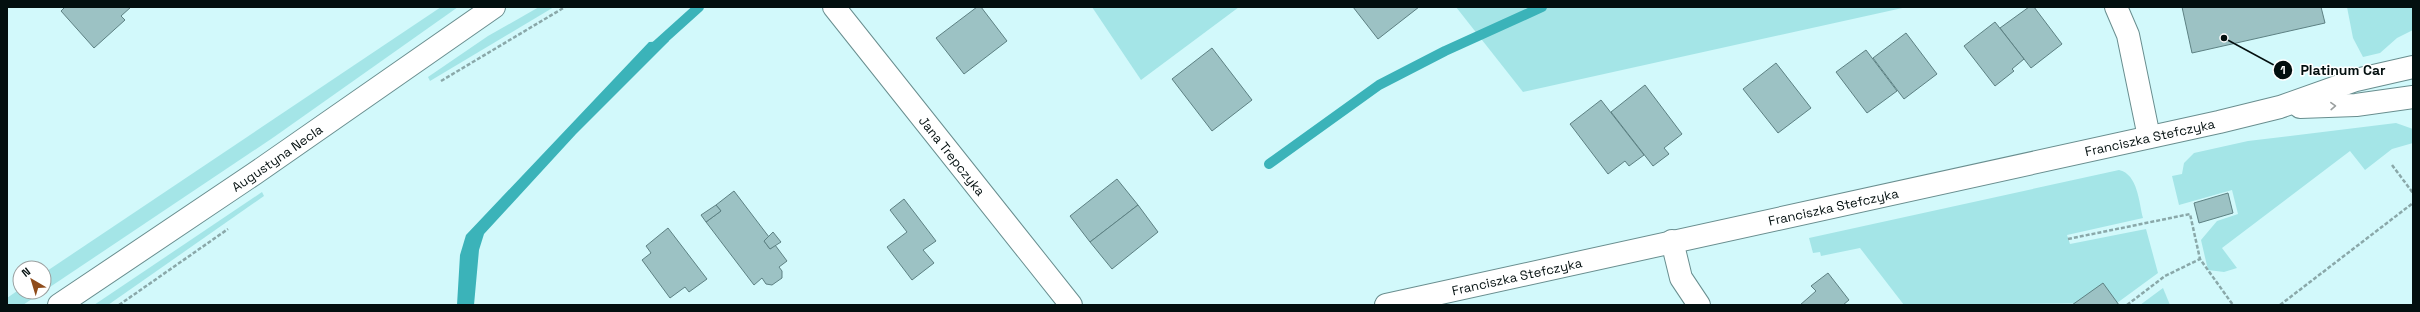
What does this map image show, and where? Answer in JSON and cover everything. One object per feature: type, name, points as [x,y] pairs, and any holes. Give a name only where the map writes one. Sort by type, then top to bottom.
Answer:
[{"type":"street","name":"Augustyna Necla","points":[[59,305],[254,174],[494,7]]},
{"type":"street","name":"Jana Trepczyka","points":[[834,7],[1071,305]]},
{"type":"street","points":[[2116,7],[2128,35],[2149,136]]},
{"type":"street","name":"Franciszka Stefczyka","points":[[1386,305],[2280,107],[2356,80],[2413,67]]},
{"type":"street","name":"Franciszka Stefczyka","points":[[2280,107],[2356,105],[2413,97]]},
{"type":"street","points":[[1672,241],[1681,278],[1699,305]]},
{"type":"path","points":[[439,83],[565,7]]},
{"type":"path","points":[[2392,165],[2413,193]]},
{"type":"path","points":[[2280,305],[2413,203]]},
{"type":"path","points":[[2068,239],[2190,214],[2200,259],[2233,305]]},
{"type":"path","points":[[119,305],[230,227]]},
{"type":"path","points":[[2126,305],[2165,276],[2200,259]]},
{"type":"shaded area","points":[[441,7],[458,7],[274,137],[52,286],[52,268]]},
{"type":"shaded area","points":[[539,7],[554,7],[430,81],[428,77],[488,36]]},
{"type":"shaded area","points":[[1092,7],[1239,7],[1141,80]]},
{"type":"shaded area","points":[[1456,7],[1907,7],[1523,92]]},
{"type":"shaded area","points":[[2347,7],[2413,7],[2413,30],[2397,38],[2380,53],[2363,57],[2353,38]]},
{"type":"shaded area","points":[[669,41],[576,134],[484,234],[479,250],[474,305],[457,305],[460,255],[466,235],[649,42]]},
{"type":"shaded area","points":[[2396,123],[2413,129],[2413,143],[2392,149],[2365,170],[2350,151],[2222,248],[2237,268],[2224,272],[2208,270],[2201,240],[2217,221],[2238,214],[2232,190],[2179,205],[2172,176],[2182,174],[2184,163],[2194,153],[2248,141]]},
{"type":"shaded area","points":[[2119,170],[2130,177],[2134,183],[2139,197],[2143,218],[2067,235],[2070,244],[2146,229],[2158,273],[2117,303],[1904,305],[1860,248],[1821,256],[1820,252],[1813,253],[1809,238]]},
{"type":"shaded area","points":[[262,192],[264,196],[108,305],[94,305]]},
{"type":"shaded area","points":[[2163,288],[2170,305],[2140,305]]},
{"type":"shaded area","points":[[12,295],[12,300],[30,300],[23,305],[7,305],[7,298]]},
{"type":"building","points":[[65,7],[131,7],[121,16],[125,20],[94,48],[61,11]]},
{"type":"building","points":[[977,7],[981,7],[1007,41],[964,74],[936,38]]},
{"type":"building","points":[[1353,7],[1419,7],[1378,39]]},
{"type":"building","points":[[2029,7],[2034,7],[2062,44],[2031,68],[2000,28]]},
{"type":"building","points":[[2182,7],[2321,7],[2325,23],[2192,53]]},
{"type":"building","points":[[1995,22],[2024,59],[2012,69],[2014,71],[1995,86],[1964,46]]},
{"type":"building","points":[[1906,33],[1937,74],[1904,99],[1873,58]]},
{"type":"building","points":[[1212,48],[1252,100],[1212,131],[1172,79]]},
{"type":"building","points":[[1866,50],[1897,91],[1867,113],[1836,72]]},
{"type":"building","points":[[1776,63],[1811,108],[1778,133],[1743,89]]},
{"type":"building","points":[[1645,85],[1682,134],[1664,148],[1669,154],[1653,166],[1611,112]]},
{"type":"building","points":[[1601,100],[1644,155],[1629,166],[1625,161],[1608,174],[1570,124]]},
{"type":"building","points":[[1117,179],[1138,205],[1090,242],[1070,216]]},
{"type":"building","points":[[734,191],[769,237],[764,241],[770,249],[775,245],[787,261],[779,267],[782,271],[782,278],[772,285],[766,284],[762,278],[754,285],[706,222],[721,211],[716,205]]},
{"type":"building","points":[[2228,193],[2233,213],[2199,223],[2194,203]]},
{"type":"building","points":[[904,199],[936,241],[923,250],[934,263],[912,280],[887,247],[907,232],[890,210]]},
{"type":"building","points":[[716,205],[721,211],[706,222],[701,215]]},
{"type":"building","points":[[1138,205],[1158,232],[1112,269],[1090,242]]},
{"type":"building","points":[[668,228],[707,279],[689,292],[685,287],[670,298],[642,260],[651,253],[646,246]]},
{"type":"building","points":[[773,232],[781,242],[770,249],[764,241]]},
{"type":"building","points":[[1828,273],[1849,300],[1843,305],[1800,305],[1816,291],[1811,286]]},
{"type":"building","points":[[2103,283],[2119,305],[2072,305]]},
{"type":"waterway","points":[[649,52],[699,7]]},
{"type":"waterway","points":[[1269,164],[1379,85],[1445,51],[1542,7]]},
{"type":"place","name":"Platinum Car","points":[[2224,38]]}]
